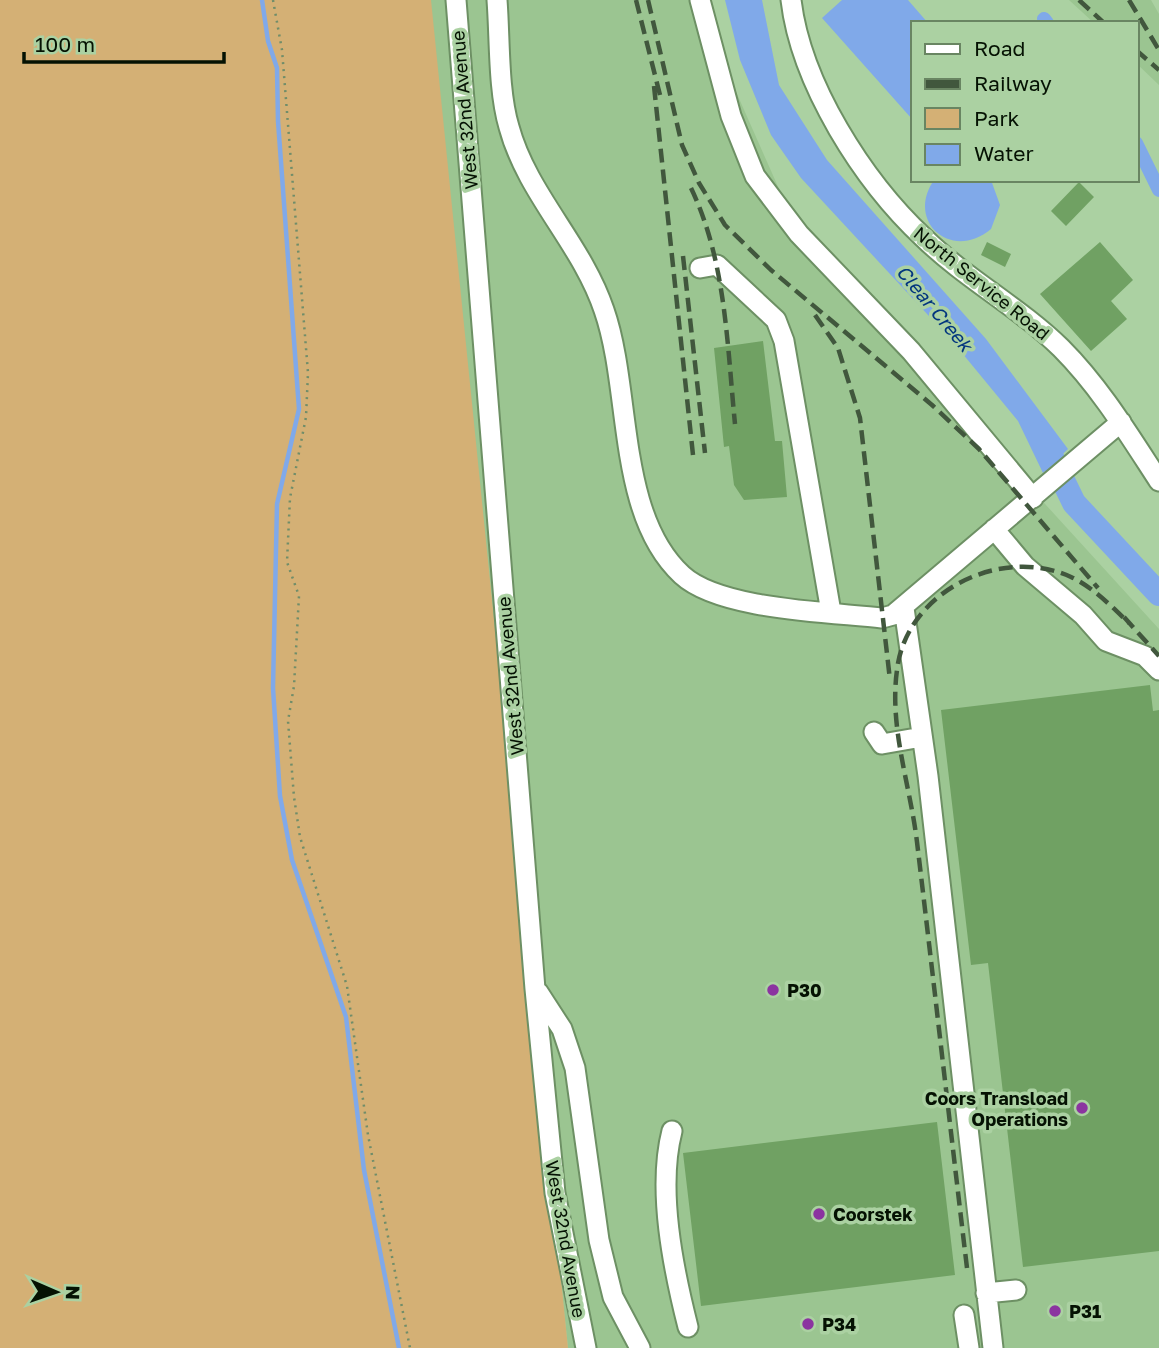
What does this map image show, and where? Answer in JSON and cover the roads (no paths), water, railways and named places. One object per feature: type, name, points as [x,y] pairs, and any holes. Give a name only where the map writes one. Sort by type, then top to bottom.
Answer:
[{"type":"street","name":"West 32nd Avenue","points":[[456,0],[535,989],[555,1193],[586,1348]]},
{"type":"street","points":[[497,0],[508,124],[525,170],[591,278],[605,310],[640,501],[661,553],[685,577],[730,598],[882,618],[893,615],[1121,422]]},
{"type":"street","points":[[700,0],[731,116],[755,176],[799,234],[911,351],[1038,493]]},
{"type":"street","name":"North Service Road","points":[[791,0],[801,49],[824,105],[872,178],[923,238],[1042,330],[1064,351],[1121,422],[1159,481]]},
{"type":"street","points":[[700,268],[717,265],[776,320],[785,341],[831,612]]},
{"type":"street","points":[[994,529],[1025,566],[1083,615],[1107,641],[1145,656],[1159,670]]},
{"type":"street","points":[[904,608],[922,737],[993,1348]]},
{"type":"street","points":[[874,732],[882,744],[922,737]]},
{"type":"street","points":[[535,989],[562,1029],[575,1068],[599,1240],[613,1297],[640,1348]]},
{"type":"street","points":[[672,1130],[665,1157],[667,1195],[680,1296],[688,1327]]},
{"type":"street","points":[[986,1293],[1016,1290]]},
{"type":"street","points":[[964,1315],[969,1348]]},
{"type":"water","name":"Clear Creek","points":[[725,0],[762,0],[779,85],[827,160],[986,339],[1068,449],[1043,473],[1018,421],[953,342],[801,178],[771,135],[740,60]]},
{"type":"water","points":[[842,0],[908,0],[926,21],[911,21],[911,118],[822,18]]},
{"type":"water","points":[[933,182],[992,182],[1000,205],[991,229],[976,238],[962,241],[948,239],[937,233],[929,223],[925,210]]},
{"type":"waterway","points":[[262,0],[268,41],[277,68],[278,121],[299,409],[277,504],[273,688],[280,796],[292,860],[346,1017],[364,1170],[399,1348]]},
{"type":"waterway","points":[[1138,147],[1159,190]]},
{"type":"waterway","name":"Clear Creek","points":[[1040,433],[1074,503],[1159,594]]},
{"type":"railway","points":[[636,0],[660,95]]},
{"type":"railway","points":[[648,0],[682,145],[699,183],[725,225],[771,270],[932,405],[979,449],[1098,588]]},
{"type":"railway","points":[[1079,0],[1102,21]]},
{"type":"railway","points":[[1129,0],[1159,50]]},
{"type":"railway","points":[[1138,52],[1159,70]]},
{"type":"railway","points":[[654,86],[693,455]]},
{"type":"railway","points":[[691,188],[712,244],[718,274],[727,333],[735,424]]},
{"type":"railway","points":[[683,256],[705,453]]},
{"type":"railway","points":[[815,315],[838,348],[860,418],[890,680]]},
{"type":"railway","points":[[967,1268],[917,842],[898,735],[895,692],[904,642],[918,618],[938,597],[961,582],[988,572],[1016,567],[1044,569],[1071,577],[1095,592],[1129,623]]},
{"type":"railway","points":[[1124,617],[1159,656]]},
{"type":"place","name":"P30","points":[[773,990]]},
{"type":"place","name":"Coors Transload Operations","points":[[1082,1108]]},
{"type":"place","name":"Coorstek","points":[[819,1214]]},
{"type":"place","name":"P31","points":[[1055,1311]]},
{"type":"place","name":"P34","points":[[808,1324]]}]
